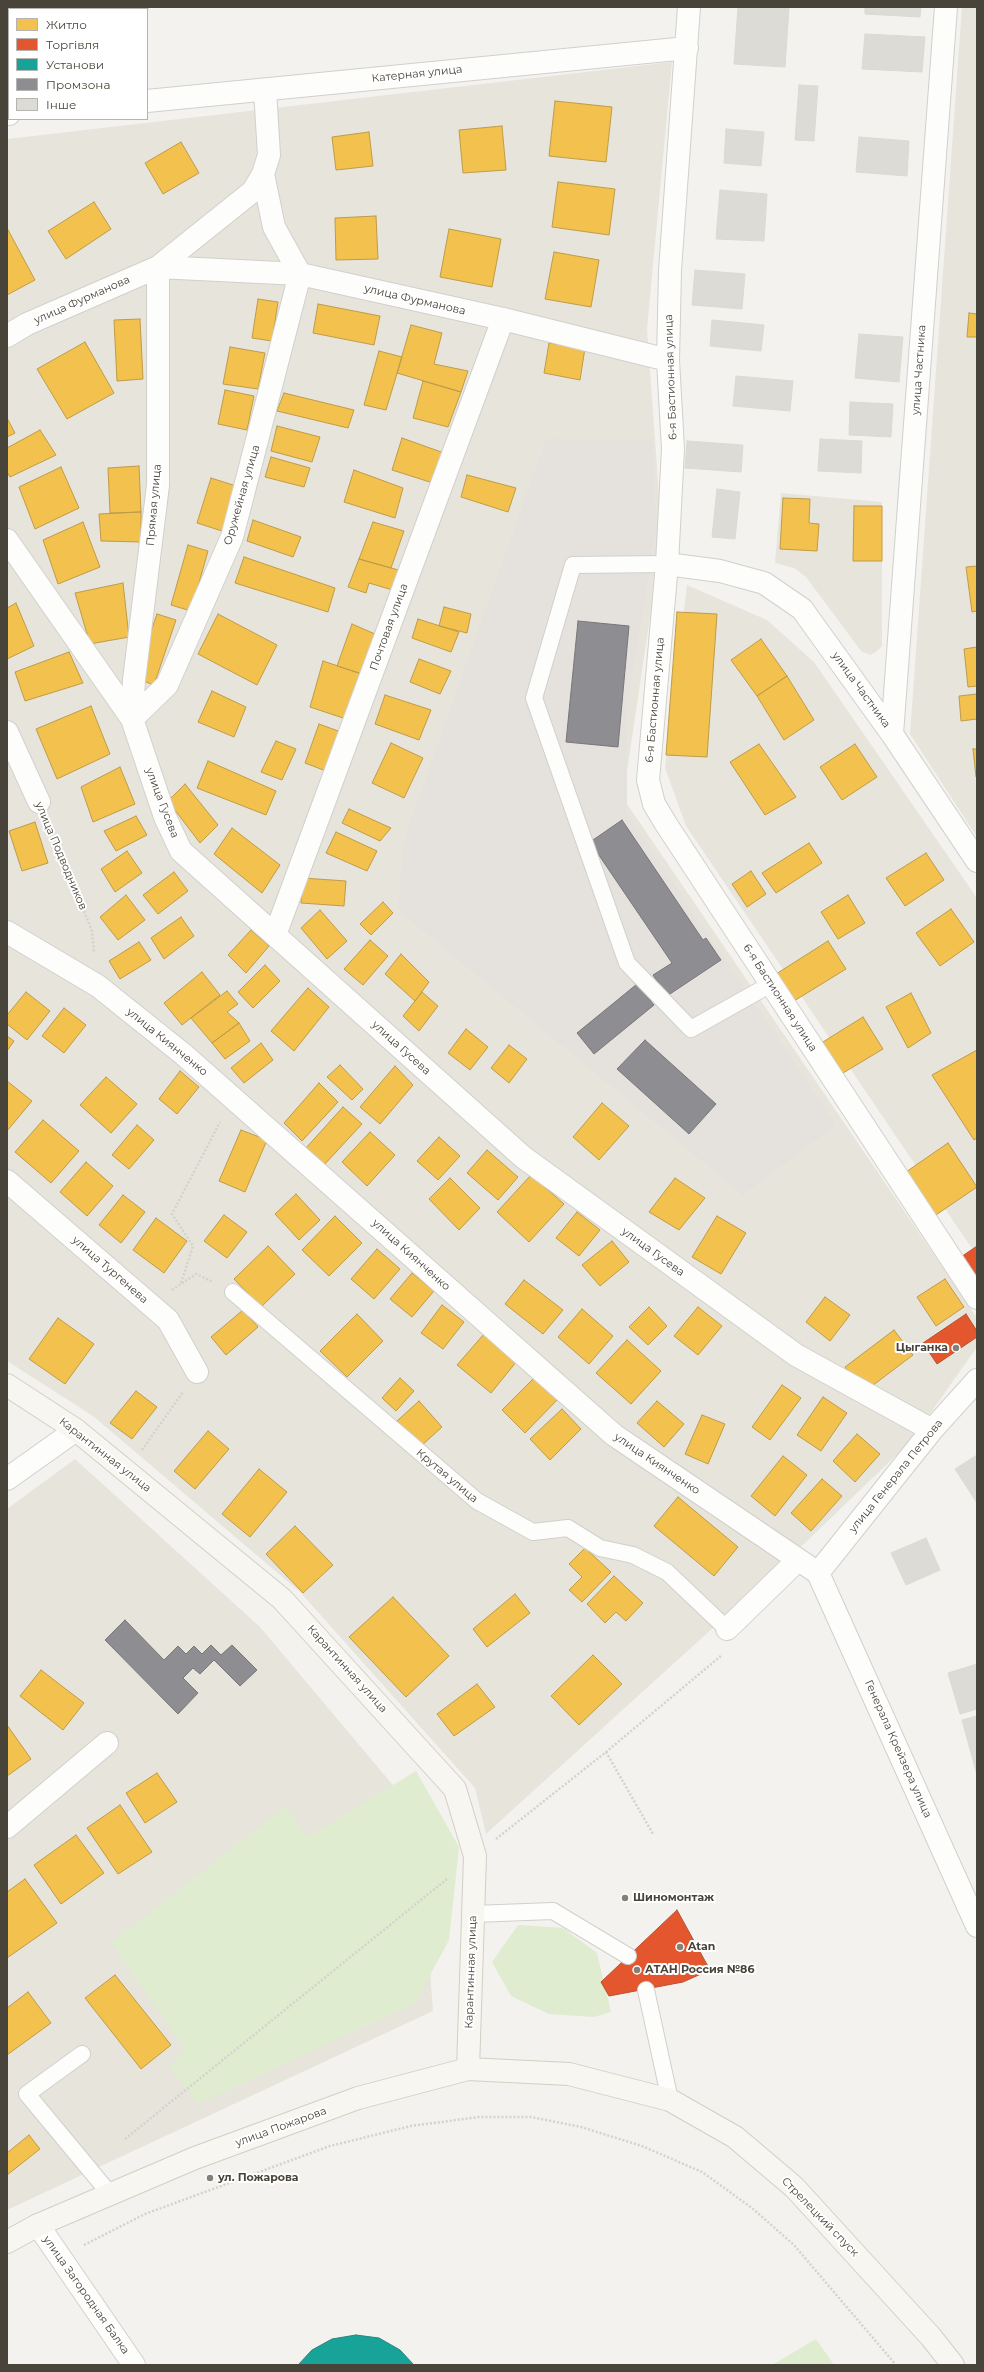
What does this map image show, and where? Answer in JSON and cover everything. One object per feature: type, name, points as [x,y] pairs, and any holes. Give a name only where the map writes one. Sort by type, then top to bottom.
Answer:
[{"type":"main road","name":"Карантинная улица","points":[[7,1384],[76,1430],[282,1599],[455,1789],[476,1856],[468,2069]]},
{"type":"main road","name":"улица Пожарова","points":[[7,2242],[38,2225],[195,2158],[358,2098],[468,2069],[569,2074]]},
{"type":"main road","name":"Стрелецкий спуск","points":[[569,2074],[670,2100],[735,2137],[794,2186],[931,2337],[953,2365]]},
{"type":"street","name":"6-я Бастионная улица","points":[[689,7],[670,270],[668,360],[673,449],[667,564],[648,780],[654,804],[666,824],[977,1298]]},
{"type":"street","name":"улица Частника","points":[[892,734],[946,7]]},
{"type":"street","name":"Катерная улица","points":[[148,101],[687,48]]},
{"type":"street","name":"улица Фурманова","points":[[7,336],[27,324],[158,267],[253,191],[264,174],[268,155],[265,90]]},
{"type":"street","points":[[264,174],[274,227],[300,274]]},
{"type":"street","name":"улица Фурманова","points":[[158,267],[300,274],[503,319],[668,360]]},
{"type":"street","name":"Прямая улица","points":[[132,719],[134,680],[158,485],[158,267]]},
{"type":"street","name":"Оружейная улица","points":[[132,719],[167,685],[232,537],[300,274]]},
{"type":"street","name":"Почтовая улица","points":[[275,935],[503,319]]},
{"type":"street","name":"улица Гусева","points":[[7,540],[132,719],[165,817],[181,852],[523,1157],[796,1355],[932,1430]]},
{"type":"street","name":"улица Частника","points":[[667,564],[720,571],[764,583],[802,609],[892,734],[977,861]]},
{"type":"street","name":"улица Подводников","points":[[7,732],[39,802]]},
{"type":"street","name":"улица Киянченко","points":[[7,932],[98,986],[183,1054],[614,1435],[818,1573]]},
{"type":"street","name":"улица Тургенева","points":[[7,1181],[168,1320],[197,1372]]},
{"type":"street","name":"улица Генерала Петрова","points":[[818,1573],[932,1430],[977,1380]]},
{"type":"street","points":[[7,1479],[76,1430]]},
{"type":"street","points":[[727,1639],[798,1560]]},
{"type":"street","name":"Генерала Крейзера улица","points":[[818,1573],[977,1926]]},
{"type":"street","points":[[7,1827],[107,1743]]},
{"type":"street","name":"улица Загородная Балка","points":[[38,2225],[134,2365]]},
{"type":"lane","points":[[667,564],[573,565],[534,698],[627,963],[691,1029],[771,984]]},
{"type":"lane","name":"Крутая улица","points":[[233,1292],[477,1501],[532,1532],[568,1528],[600,1548],[634,1555],[666,1572],[727,1639]]},
{"type":"lane","points":[[473,1914],[553,1912],[628,1956]]},
{"type":"lane","points":[[646,1990],[670,2100]]},
{"type":"lane","points":[[82,2054],[27,2094],[110,2194]]},
{"type":"path","name":"улица Подводников","points":[[39,802],[92,931],[98,986]]},
{"type":"path","points":[[181,1283],[193,1246],[172,1214],[204,1155],[231,1096]]},
{"type":"path","points":[[156,1310],[174,1288],[196,1274],[233,1292]]},
{"type":"path","points":[[127,1471],[197,1372]]},
{"type":"path","points":[[125,2139],[606,1752],[727,1639]]},
{"type":"path","points":[[606,1752],[653,1834]]},
{"type":"path","points":[[60,2256],[145,2214],[330,2146],[411,2126],[479,2117],[531,2118],[581,2127],[642,2146],[702,2172],[752,2208],[794,2245],[896,2365]]},
{"type":"shaded area","points":[[962,7],[977,7],[977,837],[910,734]]},
{"type":"shaded area","points":[[672,62],[647,329],[662,537],[623,798],[977,1318],[977,1347],[910,1442],[780,1567],[486,1834],[475,1788],[300,1592],[93,1416],[7,1361],[7,139]]},
{"type":"shaded area","points":[[546,439],[653,440],[656,530],[627,710],[627,813],[836,1125],[743,1195],[398,910],[404,840]]},
{"type":"shaded area","points":[[781,493],[882,502],[882,646],[877,651],[870,655],[861,651],[806,577],[794,568],[775,563]]},
{"type":"shaded area","points":[[687,585],[767,620],[814,662],[977,898],[977,1256],[686,826],[665,768]]},
{"type":"shaded area","points":[[75,1459],[260,1627],[419,1816],[433,2011],[7,2210],[7,1509]]},
{"type":"green space","points":[[416,1771],[459,1847],[449,1940],[415,2003],[198,2104],[170,2067],[185,2049],[111,1943],[285,1807],[308,1837]]},
{"type":"green space","points":[[518,1925],[563,1928],[597,1953],[611,2012],[594,2017],[549,2014],[511,1996],[492,1962]]},
{"type":"green space","points":[[816,2339],[834,2365],[772,2365]]},
{"type":"building: Житло","points":[[555,101],[612,107],[606,162],[549,156]]},
{"type":"building: Житло","points":[[502,126],[506,170],[463,173],[459,130]]},
{"type":"building: Житло","points":[[369,132],[373,166],[336,170],[332,137]]},
{"type":"building: Житло","points":[[181,142],[199,173],[163,194],[145,163]]},
{"type":"building: Житло","points":[[558,182],[615,189],[609,235],[552,227]]},
{"type":"building: Житло","points":[[94,202],[111,229],[66,259],[48,231]]},
{"type":"building: Житло","points":[[376,216],[378,259],[336,260],[335,218]]},
{"type":"building: Житло","points":[[7,228],[35,280],[7,295]]},
{"type":"building: Житло","points":[[449,229],[501,239],[492,287],[440,277]]},
{"type":"building: Житло","points":[[554,252],[599,260],[591,307],[545,299]]},
{"type":"building: Житло","points":[[258,299],[278,302],[272,341],[252,338]]},
{"type":"building: Житло","points":[[318,304],[380,316],[374,345],[313,333]]},
{"type":"building: Житло","points":[[969,313],[977,314],[977,337],[967,337]]},
{"type":"building: Житло","points":[[140,319],[143,379],[117,381],[114,320]]},
{"type":"building: Житло","points":[[411,325],[442,333],[434,364],[468,371],[461,392],[397,373]]},
{"type":"building: Житло","points":[[85,342],[114,393],[67,419],[37,369]]},
{"type":"building: Житло","points":[[549,343],[585,348],[580,380],[544,373]]},
{"type":"building: Житло","points":[[230,347],[265,353],[258,389],[223,384]]},
{"type":"building: Житло","points":[[379,351],[402,357],[386,410],[364,405]]},
{"type":"building: Житло","points":[[423,381],[461,392],[448,427],[413,418]]},
{"type":"building: Житло","points":[[225,390],[254,396],[247,430],[218,424]]},
{"type":"building: Житло","points":[[284,393],[354,410],[348,428],[277,411]]},
{"type":"building: Житло","points":[[7,418],[15,433],[7,437]]},
{"type":"building: Житло","points":[[277,426],[320,437],[312,462],[271,451]]},
{"type":"building: Житло","points":[[40,430],[56,455],[10,477],[7,472],[7,448]]},
{"type":"building: Житло","points":[[402,438],[444,453],[433,483],[392,470]]},
{"type":"building: Житло","points":[[271,457],[310,468],[304,487],[265,477]]},
{"type":"building: Житло","points":[[139,466],[141,512],[110,513],[108,468]]},
{"type":"building: Житло","points":[[61,467],[79,508],[35,529],[19,487]]},
{"type":"building: Житло","points":[[354,470],[403,488],[395,518],[344,502]]},
{"type":"building: Житло","points":[[467,475],[516,488],[508,512],[461,497]]},
{"type":"building: Житло","points":[[211,478],[236,486],[222,531],[197,523]]},
{"type":"building: Житло","points":[[783,498],[810,499],[809,523],[819,524],[817,551],[780,549]]},
{"type":"building: Житло","points":[[854,506],[882,506],[882,561],[853,561]]},
{"type":"building: Житло","points":[[141,512],[141,542],[101,541],[99,514]]},
{"type":"building: Житло","points":[[253,520],[301,537],[293,557],[247,541]]},
{"type":"building: Житло","points":[[83,522],[100,567],[58,584],[43,540]]},
{"type":"building: Житло","points":[[373,522],[404,531],[391,568],[359,559]]},
{"type":"building: Житло","points":[[188,545],[208,551],[191,611],[171,605]]},
{"type":"building: Житло","points":[[244,557],[335,588],[328,612],[235,583]]},
{"type":"building: Житло","points":[[359,559],[402,571],[396,591],[369,583],[366,593],[348,587]]},
{"type":"building: Житло","points":[[977,566],[977,611],[972,612],[966,567]]},
{"type":"building: Житло","points":[[123,583],[129,637],[90,644],[75,593]]},
{"type":"building: Житло","points":[[16,603],[34,646],[7,659],[7,608]]},
{"type":"building: Житло","points":[[444,607],[471,614],[467,633],[439,626]]},
{"type":"building: Житло","points":[[677,612],[717,614],[707,757],[666,755]]},
{"type":"building: Житло","points":[[157,614],[176,620],[154,685],[135,678]]},
{"type":"building: Житло","points":[[218,614],[277,645],[257,685],[198,654]]},
{"type":"building: Житло","points":[[418,619],[459,632],[451,652],[412,638]]},
{"type":"building: Житло","points":[[352,624],[375,634],[362,674],[337,666]]},
{"type":"building: Житло","points":[[761,639],[787,676],[757,696],[731,660]]},
{"type":"building: Житло","points":[[977,647],[977,686],[968,687],[964,649]]},
{"type":"building: Житло","points":[[69,652],[83,683],[25,701],[15,672]]},
{"type":"building: Житло","points":[[419,659],[451,671],[440,694],[410,682]]},
{"type":"building: Житло","points":[[323,661],[362,674],[349,720],[310,707]]},
{"type":"building: Житло","points":[[787,676],[814,720],[784,740],[757,696]]},
{"type":"building: Житло","points":[[212,691],[246,707],[234,737],[198,722]]},
{"type":"building: Житло","points":[[977,694],[977,719],[961,721],[959,696]]},
{"type":"building: Житло","points":[[385,695],[431,710],[419,740],[375,724]]},
{"type":"building: Житло","points":[[91,706],[110,754],[57,779],[36,729]]},
{"type":"building: Житло","points":[[319,724],[341,732],[326,771],[305,763]]},
{"type":"building: Житло","points":[[276,741],[296,749],[282,780],[261,772]]},
{"type":"building: Житло","points":[[391,743],[423,758],[404,798],[372,783]]},
{"type":"building: Житло","points":[[759,744],[796,797],[765,815],[730,762]]},
{"type":"building: Житло","points":[[855,744],[877,777],[842,800],[820,767]]},
{"type":"building: Житло","points":[[973,749],[977,749],[977,777],[976,777]]},
{"type":"building: Житло","points":[[208,761],[276,791],[266,815],[197,788]]},
{"type":"building: Житло","points":[[120,767],[135,804],[93,822],[81,787]]},
{"type":"building: Житло","points":[[185,784],[218,825],[200,843],[168,801]]},
{"type":"building: Житло","points":[[349,809],[391,828],[380,841],[342,823]]},
{"type":"building: Житло","points":[[136,816],[147,835],[116,851],[104,831]]},
{"type":"building: Житло","points":[[35,822],[48,863],[22,871],[9,831]]},
{"type":"building: Житло","points":[[232,828],[280,865],[262,893],[214,854]]},
{"type":"building: Житло","points":[[336,832],[377,851],[367,871],[326,853]]},
{"type":"building: Житло","points":[[809,843],[822,863],[776,893],[762,873]]},
{"type":"building: Житло","points":[[127,851],[142,873],[115,892],[101,869]]},
{"type":"building: Житло","points":[[926,853],[944,880],[905,906],[886,878]]},
{"type":"building: Житло","points":[[751,871],[766,894],[747,907],[732,884]]},
{"type":"building: Житло","points":[[174,872],[188,891],[158,914],[143,895]]},
{"type":"building: Житло","points":[[303,878],[346,881],[344,906],[301,903]]},
{"type":"building: Житло","points":[[126,895],[145,920],[118,940],[100,917]]},
{"type":"building: Житло","points":[[848,895],[865,923],[838,939],[821,912]]},
{"type":"building: Житло","points":[[383,902],[393,913],[371,935],[360,924]]},
{"type":"building: Житло","points":[[951,909],[974,942],[940,966],[916,933]]},
{"type":"building: Житло","points":[[320,910],[347,941],[327,959],[301,928]]},
{"type":"building: Житло","points":[[181,917],[194,936],[164,959],[151,938]]},
{"type":"building: Житло","points":[[251,930],[269,946],[246,973],[228,955]]},
{"type":"building: Житло","points":[[370,940],[388,956],[363,985],[344,969]]},
{"type":"building: Житло","points":[[828,941],[846,969],[794,1001],[776,974]]},
{"type":"building: Житло","points":[[139,942],[151,960],[120,979],[109,961]]},
{"type":"building: Житло","points":[[401,954],[429,982],[415,1001],[385,974]]},
{"type":"building: Житло","points":[[265,965],[280,981],[253,1008],[238,992]]},
{"type":"building: Житло","points":[[202,972],[220,995],[182,1025],[164,1003]]},
{"type":"building: Житло","points":[[308,988],[329,1007],[294,1051],[271,1031]]},
{"type":"building: Житло","points":[[227,991],[238,1004],[227,1012],[239,1023],[212,1043],[191,1018]]},
{"type":"building: Житло","points":[[26,992],[50,1011],[27,1040],[7,1024],[7,1015]]},
{"type":"building: Житло","points":[[422,992],[438,1006],[419,1031],[403,1016]]},
{"type":"building: Житло","points":[[911,993],[931,1033],[908,1048],[886,1007]]},
{"type":"building: Житло","points":[[64,1008],[86,1025],[64,1053],[42,1036]]},
{"type":"building: Житло","points":[[863,1017],[883,1049],[838,1076],[818,1045]]},
{"type":"building: Житло","points":[[239,1023],[250,1041],[225,1059],[212,1043]]},
{"type":"building: Житло","points":[[466,1029],[488,1047],[470,1070],[448,1053]]},
{"type":"building: Житло","points":[[7,1036],[14,1041],[7,1051]]},
{"type":"building: Житло","points":[[261,1043],[273,1060],[244,1083],[231,1068]]},
{"type":"building: Житло","points":[[509,1045],[527,1059],[509,1083],[491,1068]]},
{"type":"building: Житло","points":[[977,1050],[977,1138],[974,1140],[932,1075]]},
{"type":"building: Житло","points":[[340,1065],[363,1089],[352,1100],[327,1077]]},
{"type":"building: Житло","points":[[395,1066],[413,1085],[380,1124],[360,1107]]},
{"type":"building: Житло","points":[[180,1071],[199,1087],[177,1114],[159,1099]]},
{"type":"building: Житло","points":[[106,1077],[137,1104],[111,1133],[80,1105]]},
{"type":"building: Житло","points":[[7,1081],[32,1101],[7,1131]]},
{"type":"building: Житло","points":[[319,1083],[338,1102],[302,1141],[284,1123]]},
{"type":"building: Житло","points":[[602,1103],[629,1126],[599,1160],[573,1137]]},
{"type":"building: Житло","points":[[343,1107],[362,1124],[324,1165],[306,1148]]},
{"type":"building: Житло","points":[[43,1120],[79,1151],[51,1183],[15,1152]]},
{"type":"building: Житло","points":[[137,1125],[154,1140],[129,1169],[112,1155]]},
{"type":"building: Житло","points":[[241,1130],[267,1140],[245,1192],[219,1181]]},
{"type":"building: Житло","points":[[370,1132],[395,1155],[367,1186],[342,1162]]},
{"type":"building: Житло","points":[[439,1137],[460,1156],[438,1180],[417,1161]]},
{"type":"building: Житло","points":[[948,1143],[977,1187],[933,1217],[903,1174]]},
{"type":"building: Житло","points":[[487,1150],[518,1177],[498,1200],[467,1173]]},
{"type":"building: Житло","points":[[86,1162],[113,1186],[87,1216],[60,1192]]},
{"type":"building: Житло","points":[[531,1175],[564,1204],[529,1242],[497,1212]]},
{"type":"building: Житло","points":[[450,1178],[480,1208],[459,1230],[429,1199]]},
{"type":"building: Житло","points":[[675,1178],[705,1198],[679,1230],[649,1212]]},
{"type":"building: Житло","points":[[296,1194],[320,1220],[299,1240],[275,1214]]},
{"type":"building: Житло","points":[[123,1195],[145,1212],[121,1243],[99,1225]]},
{"type":"building: Житло","points":[[577,1212],[600,1230],[579,1256],[556,1238]]},
{"type":"building: Житло","points":[[224,1215],[247,1232],[227,1258],[204,1241]]},
{"type":"building: Житло","points":[[335,1216],[362,1243],[329,1276],[302,1250]]},
{"type":"building: Житло","points":[[717,1216],[746,1233],[721,1274],[692,1257]]},
{"type":"building: Житло","points":[[156,1218],[187,1241],[164,1273],[133,1250]]},
{"type":"building: Житло","points":[[612,1241],[629,1262],[600,1286],[582,1265]]},
{"type":"building: Житло","points":[[268,1246],[295,1274],[261,1307],[234,1279]]},
{"type":"building: Житло","points":[[377,1249],[400,1269],[374,1299],[351,1279]]},
{"type":"building: Житло","points":[[412,1273],[434,1291],[412,1317],[390,1299]]},
{"type":"building: Житло","points":[[945,1279],[964,1307],[936,1326],[917,1297]]},
{"type":"building: Житло","points":[[524,1280],[563,1310],[543,1334],[505,1304]]},
{"type":"building: Житло","points":[[825,1297],[850,1315],[830,1341],[806,1322]]},
{"type":"building: Житло","points":[[442,1305],[464,1322],[443,1349],[421,1333]]},
{"type":"building: Житло","points":[[649,1307],[667,1326],[648,1345],[629,1327]]},
{"type":"building: Житло","points":[[698,1307],[722,1326],[698,1355],[674,1336]]},
{"type":"building: Житло","points":[[582,1309],[613,1336],[589,1364],[558,1337]]},
{"type":"building: Житло","points":[[243,1310],[258,1327],[226,1355],[211,1337]]},
{"type":"building: Житло","points":[[357,1314],[383,1341],[347,1377],[320,1351]]},
{"type":"building: Житло","points":[[58,1318],[94,1344],[65,1384],[29,1359]]},
{"type":"building: Житло","points":[[894,1330],[913,1355],[864,1392],[845,1367]]},
{"type":"building: Житло","points":[[484,1334],[517,1361],[491,1393],[457,1365]]},
{"type":"building: Житло","points":[[627,1340],[661,1371],[631,1404],[596,1373]]},
{"type":"building: Житло","points":[[535,1377],[558,1399],[525,1433],[502,1410]]},
{"type":"building: Житло","points":[[400,1378],[414,1391],[396,1411],[382,1398]]},
{"type":"building: Житло","points":[[782,1385],[801,1398],[770,1440],[752,1427]]},
{"type":"building: Житло","points":[[136,1391],[157,1407],[132,1439],[110,1423]]},
{"type":"building: Житло","points":[[823,1397],[847,1413],[821,1451],[797,1435]]},
{"type":"building: Житло","points":[[419,1401],[442,1427],[420,1447],[397,1421]]},
{"type":"building: Житло","points":[[657,1401],[684,1424],[664,1447],[637,1423]]},
{"type":"building: Житло","points":[[562,1409],[581,1429],[550,1460],[530,1439]]},
{"type":"building: Житло","points":[[702,1415],[725,1424],[708,1464],[685,1454]]},
{"type":"building: Житло","points":[[208,1431],[229,1449],[195,1489],[174,1471]]},
{"type":"building: Житло","points":[[857,1434],[880,1454],[855,1482],[833,1461]]},
{"type":"building: Житло","points":[[783,1456],[807,1475],[775,1516],[751,1496]]},
{"type":"building: Житло","points":[[259,1469],[287,1492],[250,1537],[222,1514]]},
{"type":"building: Житло","points":[[822,1479],[842,1496],[811,1531],[791,1513]]},
{"type":"building: Житло","points":[[678,1497],[738,1547],[714,1576],[654,1526]]},
{"type":"building: Житло","points":[[295,1526],[333,1565],[303,1593],[266,1554]]},
{"type":"building: Житло","points":[[585,1548],[611,1572],[582,1602],[569,1590],[582,1577],[569,1564]]},
{"type":"building: Житло","points":[[614,1576],[643,1603],[626,1621],[616,1612],[605,1623],[587,1604]]},
{"type":"building: Житло","points":[[515,1594],[530,1613],[487,1647],[473,1629]]},
{"type":"building: Житло","points":[[393,1597],[449,1656],[406,1697],[349,1637]]},
{"type":"building: Житло","points":[[593,1655],[622,1684],[579,1725],[551,1696]]},
{"type":"building: Житло","points":[[41,1670],[84,1703],[63,1730],[20,1696]]},
{"type":"building: Житло","points":[[477,1684],[495,1707],[454,1736],[437,1714]]},
{"type":"building: Житло","points":[[7,1725],[31,1759],[7,1776]]},
{"type":"building: Житло","points":[[157,1773],[177,1802],[145,1823],[126,1793]]},
{"type":"building: Житло","points":[[120,1805],[152,1852],[118,1874],[87,1828]]},
{"type":"building: Житло","points":[[76,1835],[104,1873],[61,1904],[34,1865]]},
{"type":"building: Житло","points":[[25,1879],[57,1923],[7,1958],[7,1892]]},
{"type":"building: Житло","points":[[115,1975],[171,2045],[141,2069],[85,1998]]},
{"type":"building: Житло","points":[[28,1992],[51,2023],[7,2055],[7,2008]]},
{"type":"building: Житло","points":[[29,2135],[40,2149],[7,2175],[7,2153]]},
{"type":"building: Торгівля","points":[[977,1246],[977,1281],[961,1257]]},
{"type":"building: Торгівля","points":[[966,1314],[977,1331],[977,1337],[937,1364],[923,1343]]},
{"type":"building: Торгівля","points":[[677,1910],[710,1970],[683,1982],[609,1996],[601,1982]]},
{"type":"building: Установи","points":[[356,2335],[379,2338],[400,2350],[414,2365],[298,2365],[312,2350],[332,2339]]},
{"type":"building: Промзона","points":[[578,621],[629,626],[618,747],[566,742]]},
{"type":"building: Промзона","points":[[622,820],[703,940],[706,938],[721,960],[667,996],[653,975],[672,963],[590,842]]},
{"type":"building: Промзона","points":[[637,984],[654,1005],[594,1054],[577,1033]]},
{"type":"building: Промзона","points":[[645,1040],[716,1104],[689,1134],[617,1069]]},
{"type":"building: Промзона","points":[[125,1620],[164,1660],[178,1646],[186,1654],[194,1646],[202,1654],[211,1645],[221,1655],[232,1645],[257,1670],[240,1686],[214,1660],[200,1674],[193,1668],[183,1678],[198,1693],[178,1714],[105,1640]]},
{"type":"building: Інше","points":[[29,7],[75,7],[74,8]]},
{"type":"building: Інше","points":[[738,7],[789,8],[785,67],[734,64]]},
{"type":"building: Інше","points":[[865,7],[921,7],[920,17],[865,14]]},
{"type":"building: Інше","points":[[865,34],[925,37],[922,72],[862,69]]},
{"type":"building: Інше","points":[[799,85],[818,86],[814,141],[795,140]]},
{"type":"building: Інше","points":[[726,129],[764,132],[761,166],[724,163]]},
{"type":"building: Інше","points":[[859,137],[909,141],[907,176],[856,172]]},
{"type":"building: Інше","points":[[720,190],[767,194],[764,241],[716,239]]},
{"type":"building: Інше","points":[[695,270],[745,274],[742,309],[692,305]]},
{"type":"building: Інше","points":[[712,320],[764,325],[761,351],[710,346]]},
{"type":"building: Інше","points":[[859,334],[903,337],[899,382],[855,378]]},
{"type":"building: Інше","points":[[736,376],[793,381],[790,411],[733,406]]},
{"type":"building: Інше","points":[[850,402],[893,404],[891,437],[849,435]]},
{"type":"building: Інше","points":[[820,439],[862,441],[861,473],[818,471]]},
{"type":"building: Інше","points":[[687,441],[743,445],[741,472],[685,468]]},
{"type":"building: Інше","points":[[717,489],[740,492],[735,539],[712,537]]},
{"type":"building: Інше","points":[[977,1455],[977,1503],[955,1469]]},
{"type":"building: Інше","points":[[926,1538],[940,1570],[906,1585],[891,1553]]},
{"type":"building: Інше","points":[[977,1664],[977,1709],[960,1714],[948,1673]]},
{"type":"building: Інше","points":[[977,1716],[977,1775],[962,1720]]},
{"type":"place","name":"Цыганка","points":[[956,1348]]},
{"type":"place","name":"Шиномонтаж","points":[[625,1898]]},
{"type":"place","name":"Atan","points":[[680,1947]]},
{"type":"place","name":"АТАН Россия №86","points":[[637,1970]]},
{"type":"place","name":"ул. Пожарова","points":[[210,2178]]}]
